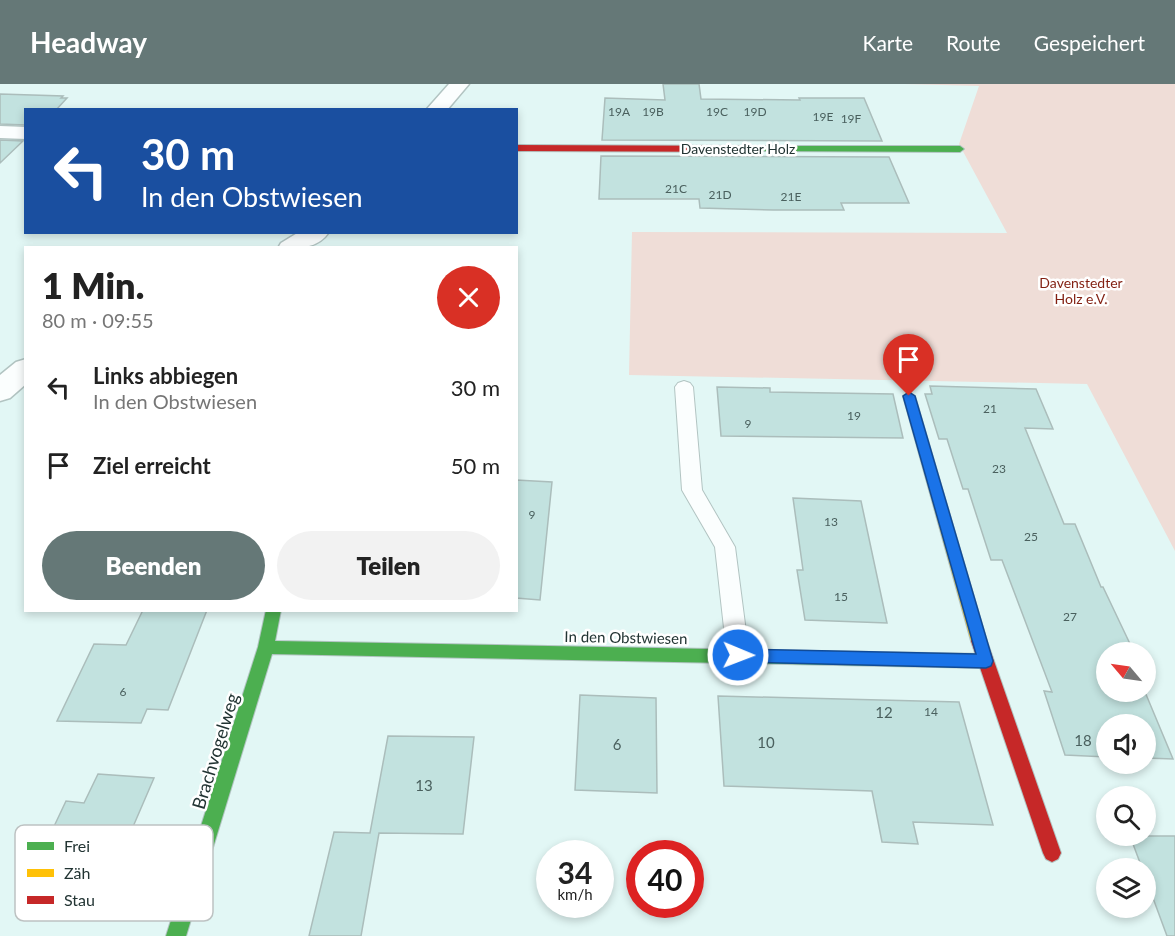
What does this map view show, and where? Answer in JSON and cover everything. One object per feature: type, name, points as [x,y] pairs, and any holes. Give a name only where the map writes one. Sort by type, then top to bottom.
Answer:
[{"type":"street","points":[[438,108],[459,84]]},
{"type":"street","points":[[0,132],[24,133]]},
{"type":"street","name":"Davenstedter Holz","points":[[518,148],[960,149]]},
{"type":"street","points":[[293,246],[314,234]]},
{"type":"street","points":[[0,364],[24,368]]},
{"type":"street","points":[[0,391],[24,370]]},
{"type":"street","points":[[909,396],[986,661],[1052,853]]},
{"type":"street","name":"Brachvogelweg","points":[[211,825],[266,647],[274,612]]},
{"type":"street","name":"In den Obstwiesen","points":[[266,647],[986,661]]},
{"type":"street","name":"Brachvogelweg","points":[[176,936],[181,921]]},
{"type":"lane","points":[[684,387],[692,490],[725,548],[738,655]]},
{"type":"green space","name":"Davenstedter Holz e.V.","points":[[904,84],[1175,84],[1175,551],[1087,384],[629,375],[632,232],[1007,233],[959,144],[979,86]]},
{"type":"building","points":[[663,84],[699,84],[701,99],[864,98],[882,141],[602,140],[605,98],[665,100]]},
{"type":"building","points":[[0,94],[67,98],[58,108],[24,108],[24,125],[0,124]]},
{"type":"building","points":[[0,140],[23,141],[0,163]]},
{"type":"building","points":[[601,156],[889,157],[909,203],[841,203],[844,210],[773,210],[700,208],[699,199],[599,199]]},
{"type":"building","points":[[930,386],[1036,389],[1053,429],[1025,428],[1064,524],[1075,524],[1101,587],[1129,642],[1096,642],[1096,702],[1149,702],[1154,714],[1096,714],[1096,756],[1065,755],[1044,691],[1052,692],[1002,560],[991,560],[968,489],[963,489],[947,439],[939,439],[925,394],[932,394]]},
{"type":"building","points":[[717,387],[770,388],[770,392],[893,394],[903,438],[721,436]]},
{"type":"building","points":[[518,480],[552,482],[540,600],[518,598]]},
{"type":"building","points":[[793,498],[861,501],[887,623],[805,620],[797,570],[803,570]]},
{"type":"building","points":[[142,612],[206,612],[168,710],[147,709],[141,723],[57,721],[94,644],[126,645]]},
{"type":"building","points":[[580,695],[656,698],[657,793],[575,790]]},
{"type":"building","points":[[718,696],[959,702],[993,825],[913,822],[918,844],[882,842],[872,791],[724,786]]},
{"type":"building","points":[[1156,718],[1173,759],[1156,758]]},
{"type":"building","points":[[388,736],[474,737],[463,834],[379,833],[361,936],[309,936],[334,832],[370,833]]},
{"type":"building","points":[[98,774],[154,778],[134,825],[55,825],[66,801],[84,803]]},
{"type":"building","points":[[1156,836],[1175,836],[1175,936],[1167,936],[1156,906],[1156,858],[1138,858],[1134,846],[1156,846]]},
{"type":"traffic: fast","points":[[759,149],[960,149]]},
{"type":"traffic: fast","points":[[211,825],[266,647],[274,612]]},
{"type":"traffic: fast","points":[[266,647],[985,661]]},
{"type":"traffic: fast","points":[[176,936],[181,921]]},
{"type":"traffic: slow","points":[[909,396],[979,641]]},
{"type":"traffic: jam","points":[[518,148],[759,149]]},
{"type":"traffic: jam","points":[[979,641],[1052,853]]},
{"type":"route","points":[[738,655],[986,661],[909,396]]}]
